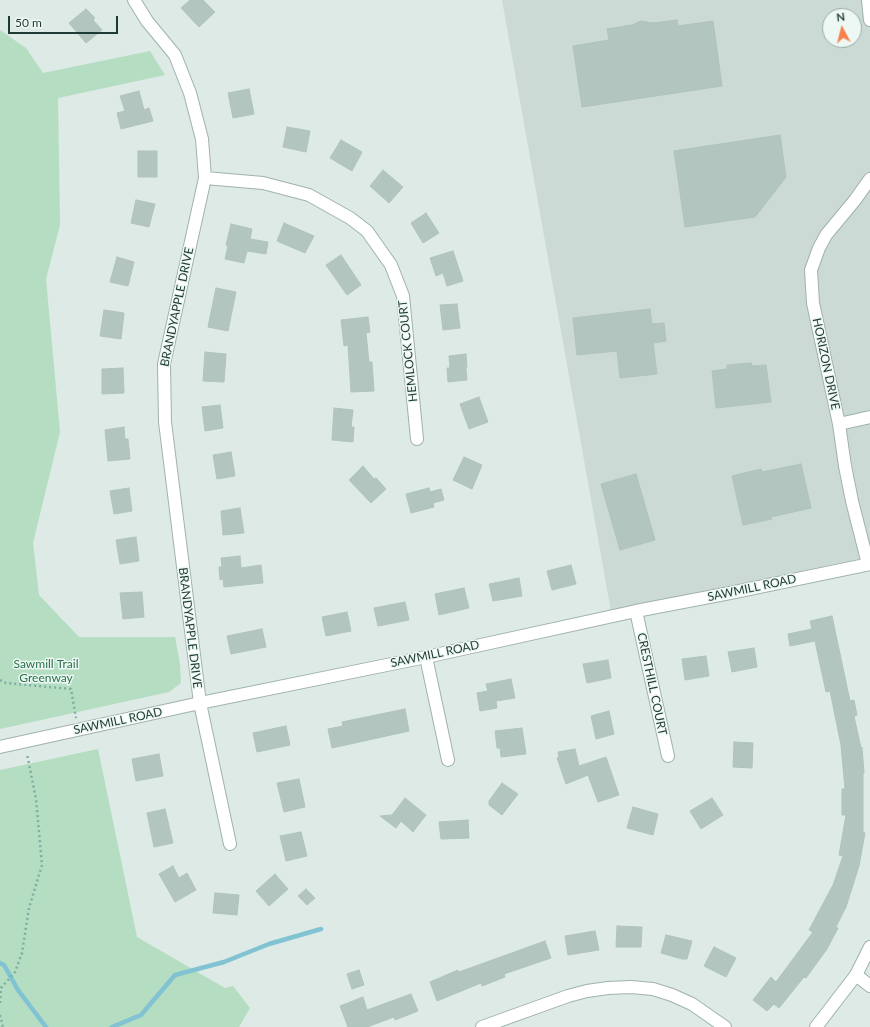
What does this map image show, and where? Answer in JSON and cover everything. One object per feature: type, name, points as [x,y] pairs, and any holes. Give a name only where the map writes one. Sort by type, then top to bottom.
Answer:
[{"type":"street","name":"BRANDYAPPLE DRIVE","points":[[135,0],[148,21],[175,55],[190,93],[202,139],[205,178],[164,364],[165,422],[200,703],[230,844]]},
{"type":"street","points":[[868,0],[870,20]]},
{"type":"street","name":"HEMLOCK COURT","points":[[205,178],[263,183],[309,195],[350,218],[367,231],[391,265],[403,296],[417,439]]},
{"type":"street","name":"HORIZON DRIVE","points":[[869,568],[846,473],[839,424],[814,303],[811,270],[819,248],[826,235],[855,200],[870,178]]},
{"type":"street","points":[[839,424],[870,417]]},
{"type":"street","name":"SAWMILL ROAD","points":[[0,748],[200,703],[426,657],[636,611],[869,568]]},
{"type":"street","name":"CRESTHILL COURT","points":[[636,611],[668,756]]},
{"type":"street","points":[[426,657],[448,760]]},
{"type":"street","points":[[816,1027],[856,975],[870,947]]},
{"type":"street","points":[[856,975],[870,986]]},
{"type":"street","points":[[482,1027],[574,994],[608,988],[631,987],[652,989],[672,995],[692,1004],[725,1027]]},
{"type":"path","points":[[0,680],[6,683],[71,689],[78,730]]},
{"type":"path","points":[[0,1003],[1,988],[14,972],[22,954],[28,908],[42,865],[36,799],[25,742]]},
{"type":"path","points":[[0,1015],[3,1027]]},
{"type":"shaded area","points":[[502,0],[870,0],[870,564],[612,617]]},
{"type":"green space","name":"Sawmill Trail Greenway","points":[[0,30],[26,48],[43,73],[150,51],[165,75],[58,98],[60,225],[46,279],[60,432],[33,543],[39,595],[79,637],[175,637],[180,664],[181,683],[169,692],[0,729]]},
{"type":"green space","points":[[98,749],[137,937],[225,988],[233,986],[250,1008],[239,1027],[0,1027],[0,770]]},
{"type":"building","points":[[190,0],[203,0],[215,12],[199,27],[181,8]]},
{"type":"building","points":[[86,9],[95,18],[93,20],[102,30],[86,43],[69,23]]},
{"type":"building","points":[[677,20],[678,26],[713,21],[722,86],[582,107],[573,46],[609,40],[607,29],[632,25],[641,21],[653,23]]},
{"type":"building","points":[[249,89],[254,114],[233,118],[228,93]]},
{"type":"building","points":[[139,91],[144,110],[149,108],[153,121],[121,129],[117,113],[125,111],[120,96]]},
{"type":"building","points":[[287,127],[310,131],[306,152],[283,147]]},
{"type":"building","points":[[780,135],[786,177],[755,217],[685,227],[674,151]]},
{"type":"building","points":[[341,140],[362,152],[352,171],[330,158]]},
{"type":"building","points":[[138,151],[157,151],[157,177],[138,177]]},
{"type":"building","points":[[383,170],[403,187],[389,203],[370,186]]},
{"type":"building","points":[[136,200],[155,204],[149,227],[131,223]]},
{"type":"building","points":[[426,213],[439,233],[423,243],[411,223]]},
{"type":"building","points":[[284,223],[314,236],[305,253],[277,241]]},
{"type":"building","points":[[231,224],[252,229],[250,239],[268,242],[266,254],[247,251],[244,263],[225,259],[228,246],[226,245]]},
{"type":"building","points":[[453,251],[463,281],[447,286],[443,273],[436,276],[430,258]]},
{"type":"building","points":[[341,255],[361,285],[347,295],[326,265]]},
{"type":"building","points":[[117,257],[134,262],[128,286],[110,282]]},
{"type":"building","points":[[216,288],[236,292],[228,331],[208,327]]},
{"type":"building","points":[[457,304],[460,328],[443,330],[440,305]]},
{"type":"building","points":[[650,309],[652,324],[664,323],[666,341],[653,343],[657,374],[620,378],[617,351],[577,355],[573,318]]},
{"type":"building","points":[[104,310],[124,313],[121,339],[100,336]]},
{"type":"building","points":[[368,317],[370,332],[366,333],[369,362],[372,362],[374,391],[351,392],[348,345],[344,346],[341,320]]},
{"type":"building","points":[[205,352],[226,354],[224,382],[203,381]]},
{"type":"building","points":[[466,354],[467,380],[448,382],[447,368],[450,368],[449,356]]},
{"type":"building","points":[[751,363],[752,366],[766,365],[771,402],[716,408],[712,371],[727,369],[727,365]]},
{"type":"building","points":[[123,368],[124,393],[102,394],[102,369]]},
{"type":"building","points":[[479,397],[488,422],[469,429],[460,404]]},
{"type":"building","points":[[220,405],[223,428],[205,431],[202,407]]},
{"type":"building","points":[[334,408],[353,410],[351,427],[354,427],[353,442],[332,440]]},
{"type":"building","points":[[124,427],[125,439],[128,439],[130,459],[108,461],[105,430]]},
{"type":"building","points":[[231,452],[235,476],[217,479],[213,455]]},
{"type":"building","points":[[464,457],[482,465],[472,489],[453,480]]},
{"type":"building","points":[[801,464],[811,508],[771,517],[772,519],[743,525],[732,476],[761,469],[762,472]]},
{"type":"building","points":[[363,466],[374,479],[376,478],[386,489],[371,503],[349,480]]},
{"type":"building","points":[[636,474],[655,540],[620,550],[601,484]]},
{"type":"building","points":[[129,488],[132,511],[114,514],[110,491]]},
{"type":"building","points":[[429,488],[430,492],[441,489],[444,500],[433,503],[434,507],[411,513],[406,494]]},
{"type":"building","points":[[240,508],[244,533],[223,535],[221,511]]},
{"type":"building","points":[[136,537],[139,561],[120,564],[116,540]]},
{"type":"building","points":[[240,556],[241,568],[261,565],[263,583],[224,587],[223,579],[220,580],[219,567],[222,567],[221,558]]},
{"type":"building","points":[[571,565],[576,584],[552,590],[547,571]]},
{"type":"building","points":[[519,578],[522,596],[493,601],[489,584]]},
{"type":"building","points":[[464,588],[469,608],[439,615],[435,594]]},
{"type":"building","points":[[142,592],[144,617],[123,619],[120,593]]},
{"type":"building","points":[[405,602],[409,620],[378,626],[374,608]]},
{"type":"building","points":[[347,612],[351,631],[326,636],[322,617]]},
{"type":"building","points":[[832,616],[850,701],[854,700],[857,715],[854,716],[861,748],[862,747],[864,773],[863,832],[865,833],[859,866],[846,907],[836,927],[838,928],[827,949],[806,978],[804,977],[779,1008],[774,1004],[767,1011],[753,1000],[771,977],[776,982],[813,932],[809,930],[833,885],[843,856],[839,855],[846,815],[842,815],[842,789],[845,789],[841,745],[830,691],[826,692],[815,641],[790,646],[788,634],[812,629],[810,621]]},
{"type":"building","points":[[262,629],[266,647],[231,654],[227,636]]},
{"type":"building","points":[[754,648],[757,667],[732,672],[728,652]]},
{"type":"building","points":[[706,656],[709,676],[685,680],[682,659]]},
{"type":"building","points":[[608,660],[611,678],[587,683],[583,664]]},
{"type":"building","points":[[511,679],[515,698],[496,701],[497,708],[480,711],[477,693],[488,691],[486,684]]},
{"type":"building","points":[[405,709],[409,731],[332,748],[328,729],[343,726],[342,722]]},
{"type":"building","points":[[609,711],[614,734],[596,739],[591,716]]},
{"type":"building","points":[[286,726],[290,745],[257,752],[253,733]]},
{"type":"building","points":[[522,728],[526,754],[501,757],[500,748],[497,748],[495,731]]},
{"type":"building","points":[[734,742],[753,743],[752,768],[733,767]]},
{"type":"building","points":[[575,749],[579,766],[606,757],[619,795],[598,802],[588,775],[566,784],[557,758],[559,757],[558,752]]},
{"type":"building","points":[[159,754],[163,776],[136,781],[132,759]]},
{"type":"building","points":[[299,779],[305,807],[284,812],[277,783]]},
{"type":"building","points":[[502,783],[518,794],[502,815],[489,805],[489,801]]},
{"type":"building","points":[[405,798],[426,815],[413,832],[401,821],[396,828],[380,816],[392,815]]},
{"type":"building","points":[[712,798],[723,815],[701,829],[690,811]]},
{"type":"building","points":[[633,807],[658,814],[653,835],[627,828]]},
{"type":"building","points":[[165,809],[173,843],[154,847],[147,813]]},
{"type":"building","points":[[468,820],[469,838],[441,839],[439,822]]},
{"type":"building","points":[[301,832],[307,856],[286,861],[280,836]]},
{"type":"building","points":[[173,866],[179,878],[187,873],[196,890],[175,902],[159,874]]},
{"type":"building","points":[[275,874],[288,889],[269,906],[256,891]]},
{"type":"building","points":[[306,889],[315,898],[307,905],[298,896]]},
{"type":"building","points":[[215,893],[239,895],[237,915],[213,913]]},
{"type":"building","points":[[617,926],[642,927],[641,947],[616,947]]},
{"type":"building","points":[[595,931],[599,950],[568,955],[565,936]]},
{"type":"building","points":[[666,935],[692,941],[687,959],[661,953]]},
{"type":"building","points":[[545,941],[551,958],[504,974],[505,977],[482,986],[481,983],[437,1001],[430,982],[458,970],[459,972]]},
{"type":"building","points":[[714,947],[736,958],[726,977],[704,966]]},
{"type":"building","points":[[359,970],[364,985],[352,989],[347,974]]},
{"type":"building","points":[[411,994],[418,1011],[395,1020],[394,1017],[367,1027],[348,1027],[340,1006],[363,997],[367,1010]]},
{"type":"waterway","points":[[112,1027],[141,1015],[175,975],[224,962],[269,944],[321,929]]},
{"type":"waterway","points":[[0,963],[4,965],[18,990],[46,1027]]}]
